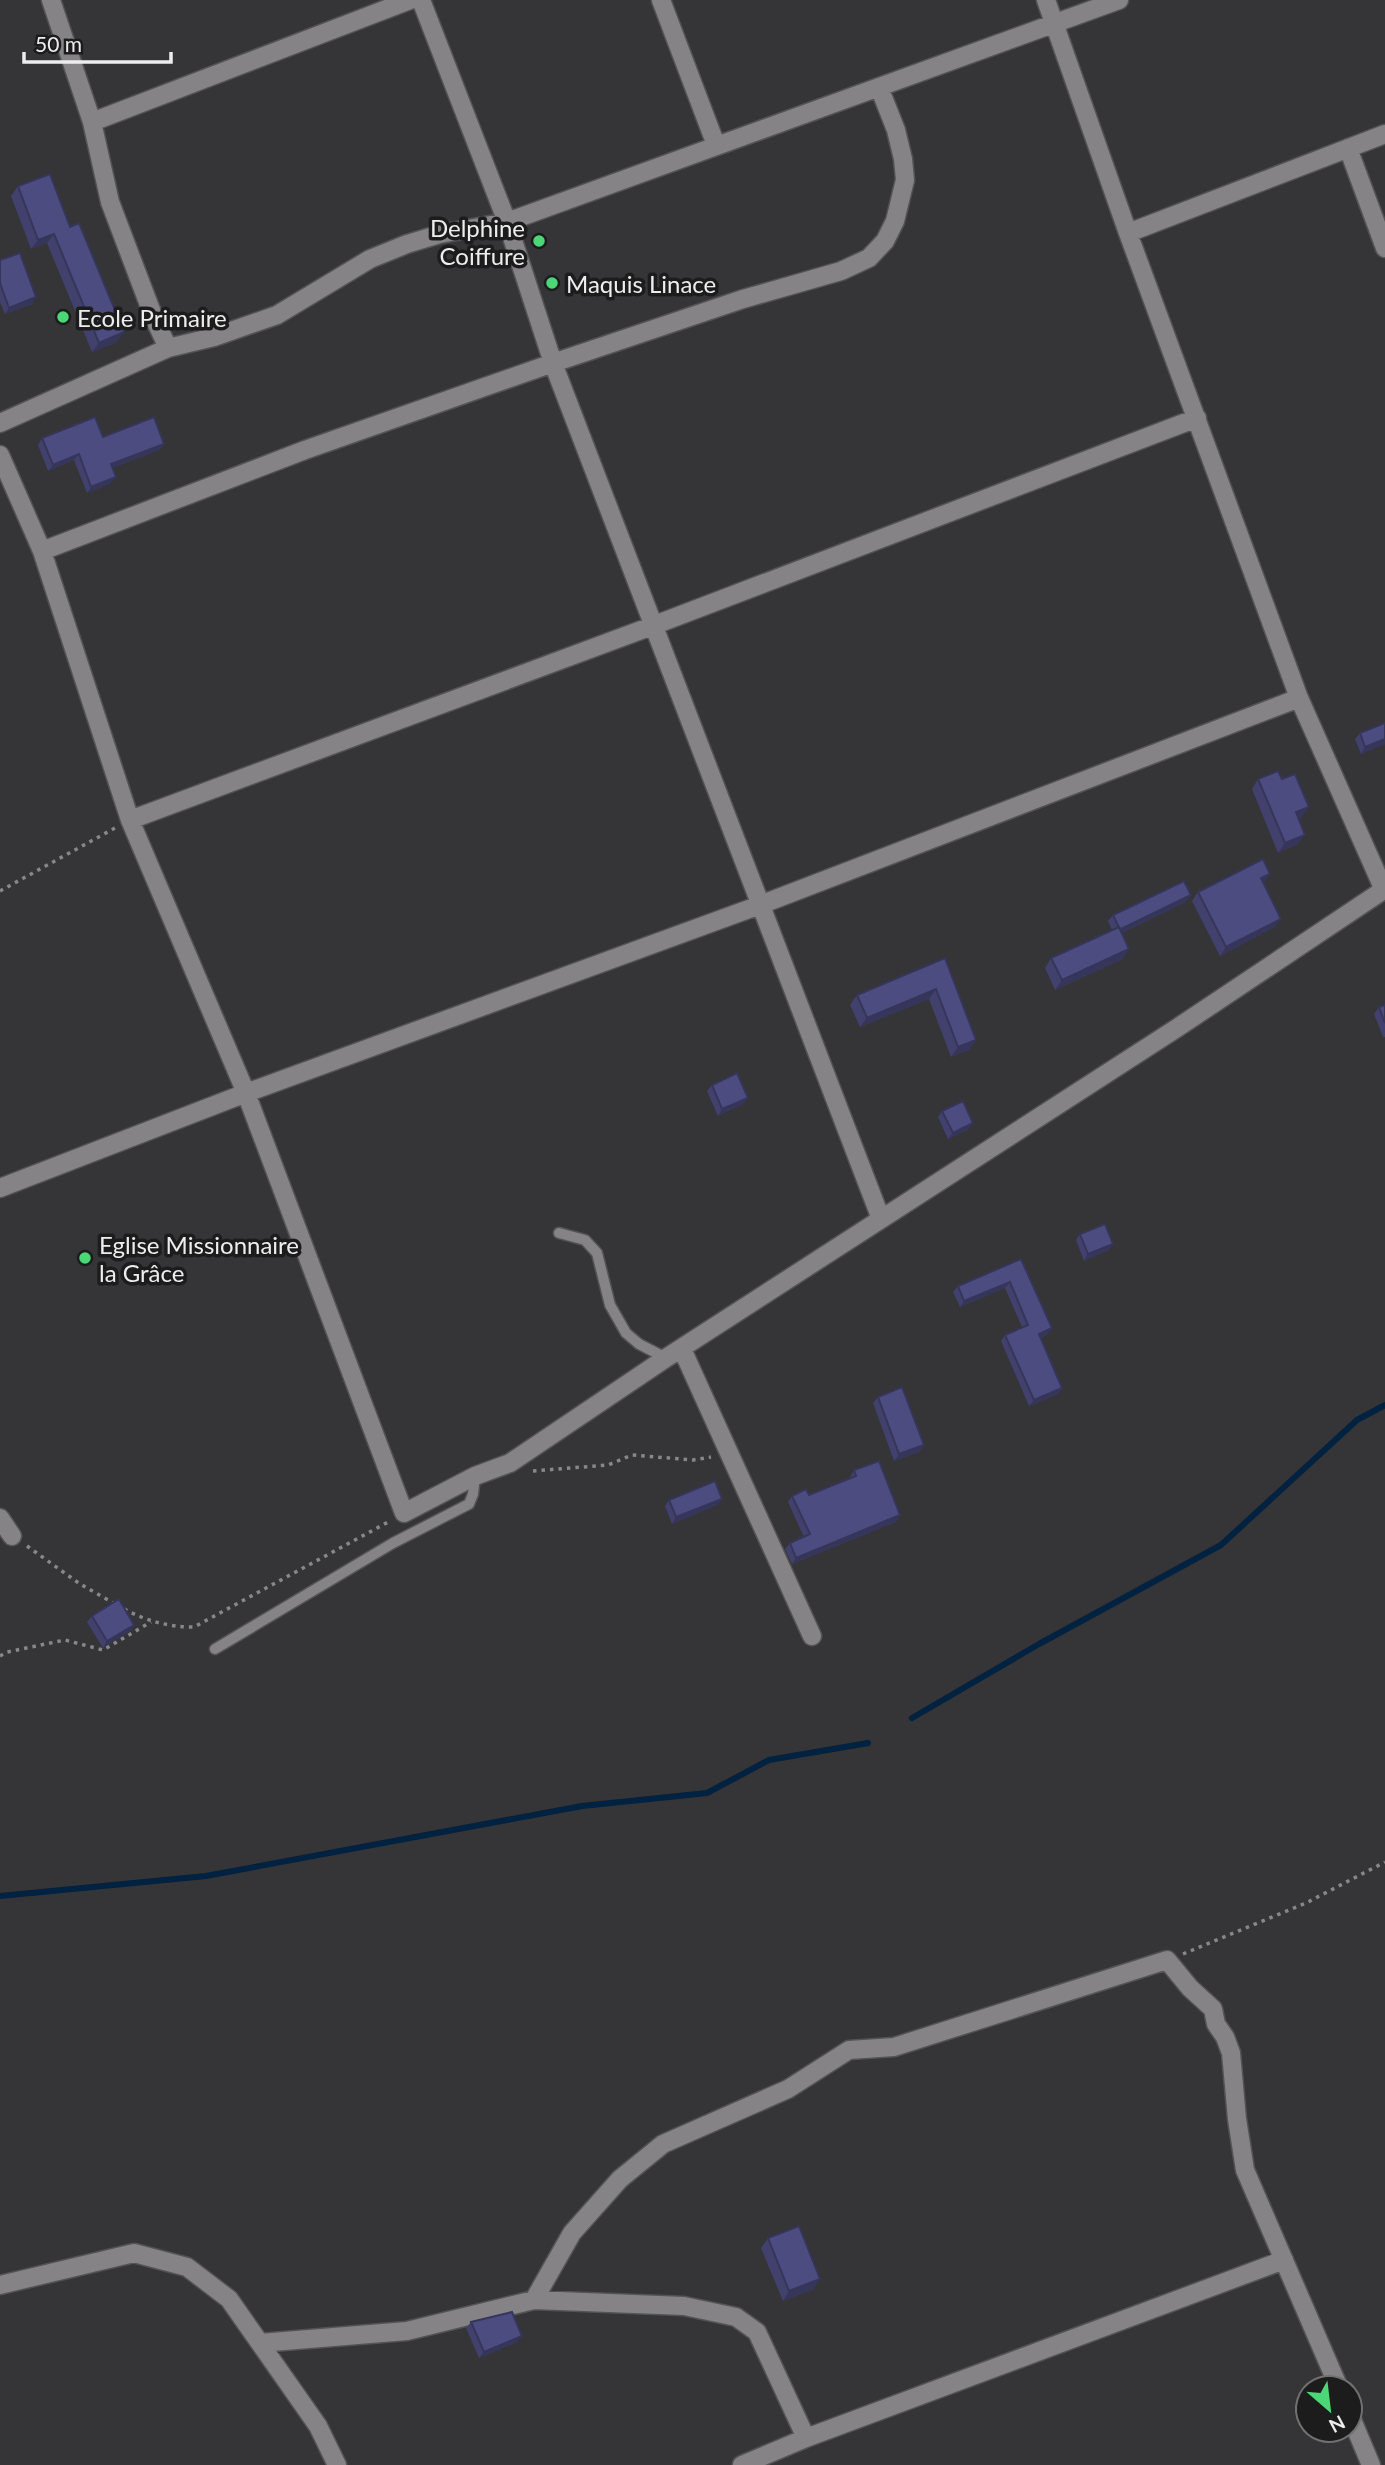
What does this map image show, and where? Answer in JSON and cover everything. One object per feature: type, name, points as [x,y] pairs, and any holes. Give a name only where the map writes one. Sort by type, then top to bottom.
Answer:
[{"type":"street","points":[[51,0],[92,122],[110,202],[153,318],[168,348]]},
{"type":"street","points":[[92,122],[410,0]]},
{"type":"street","points":[[422,0],[508,222],[553,363],[652,626],[881,1219]]},
{"type":"street","points":[[661,0],[716,145]]},
{"type":"street","points":[[0,455],[41,551],[130,820],[246,1093],[404,1513],[475,1476],[510,1463],[674,1353],[1177,1028],[1385,889],[1300,698],[1128,233],[1046,0]]},
{"type":"street","points":[[0,423],[168,348],[214,337],[277,314],[370,259],[407,244],[440,234],[508,222],[1119,0]]},
{"type":"street","points":[[41,551],[305,450],[743,299],[841,271],[869,258],[885,241],[895,221],[905,180],[904,159],[896,130],[879,87]]},
{"type":"street","points":[[1128,233],[1385,134]]},
{"type":"street","points":[[1348,148],[1385,248]]},
{"type":"street","points":[[130,820],[652,626],[1197,418]]},
{"type":"street","points":[[0,1188],[246,1093],[760,905],[1300,698]]},
{"type":"street","points":[[674,1353],[731,1454],[812,1636]]},
{"type":"street","points":[[0,1518],[12,1536]]},
{"type":"street","points":[[534,2300],[572,2233],[620,2179],[663,2144],[788,2089],[849,2050],[894,2047],[1167,1960],[1190,1988],[1213,2009],[1216,2024],[1225,2037],[1231,2053],[1245,2170],[1333,2374]]},
{"type":"street","points":[[0,2285],[134,2253],[187,2267],[229,2298],[317,2426],[337,2465]]},
{"type":"street","points":[[741,2465],[806,2438],[1284,2260]]},
{"type":"street","points":[[260,2343],[407,2331],[534,2300],[684,2305],[736,2317],[757,2332],[806,2438]]},
{"type":"street","points":[[1362,2444],[1371,2465]]},
{"type":"lane","points":[[559,1233],[585,1240],[597,1253],[610,1305],[626,1333],[639,1344],[674,1353]]},
{"type":"lane","points":[[215,1649],[393,1543],[469,1504],[475,1476]]},
{"type":"path","points":[[0,891],[130,820]]},
{"type":"path","points":[[510,1463],[535,1471],[608,1465],[632,1455],[693,1460],[731,1454]]},
{"type":"path","points":[[12,1536],[80,1584],[151,1622],[194,1627],[404,1513]]},
{"type":"path","points":[[0,1656],[7,1652],[65,1640],[103,1650],[151,1622]]},
{"type":"path","points":[[1167,1960],[1306,1903],[1385,1862]]},
{"type":"building","points":[[50,174],[70,227],[79,223],[124,332],[99,343],[54,234],[38,240],[18,186]]},
{"type":"building","points":[[20,253],[36,297],[9,308],[0,283],[0,260]]},
{"type":"building","points":[[95,417],[103,437],[154,417],[164,444],[111,464],[116,477],[91,487],[79,454],[53,465],[42,438]]},
{"type":"building","points":[[1385,723],[1385,739],[1365,747],[1360,733]]},
{"type":"building","points":[[1278,771],[1282,779],[1295,774],[1309,807],[1296,812],[1305,835],[1285,843],[1258,779]]},
{"type":"building","points":[[1263,859],[1270,874],[1261,878],[1281,919],[1226,947],[1198,892]]},
{"type":"building","points":[[1184,881],[1191,895],[1119,928],[1113,915]]},
{"type":"building","points":[[1119,927],[1129,949],[1062,980],[1051,958]]},
{"type":"building","points":[[945,958],[976,1040],[958,1047],[936,989],[867,1018],[857,995]]},
{"type":"building","points":[[1385,1005],[1385,1023],[1379,1007]]},
{"type":"building","points":[[737,1073],[748,1098],[722,1109],[712,1085]]},
{"type":"building","points":[[963,1101],[973,1123],[953,1133],[942,1111]]},
{"type":"building","points":[[1105,1224],[1113,1244],[1088,1254],[1080,1234]]},
{"type":"building","points":[[1021,1259],[1052,1328],[1039,1334],[1062,1388],[1034,1400],[1005,1335],[1028,1325],[1010,1282],[964,1301],[958,1286]]},
{"type":"building","points":[[902,1387],[924,1445],[899,1454],[878,1397]]},
{"type":"building","points":[[879,1461],[900,1515],[796,1558],[790,1543],[810,1534],[792,1496],[806,1489],[809,1495],[856,1476],[854,1470]]},
{"type":"building","points":[[715,1481],[722,1499],[676,1517],[669,1500]]},
{"type":"building","points":[[119,1599],[134,1625],[107,1641],[92,1616]]},
{"type":"building","points":[[799,2226],[820,2279],[789,2291],[768,2238]]},
{"type":"building","points":[[512,2312],[522,2336],[484,2352],[471,2322]]},
{"type":"waterway","points":[[912,1718],[1039,1644],[1221,1545],[1357,1420],[1385,1405]]},
{"type":"waterway","points":[[0,1896],[206,1876],[582,1806],[707,1793],[769,1760],[868,1743]]},
{"type":"place","name":"Delphine Coiffure","points":[[539,241]]},
{"type":"place","name":"Maquis Linace","points":[[552,283]]},
{"type":"place","name":"Ecole Primaire","points":[[63,317]]},
{"type":"place","name":"Eglise Missionnaire la Grâce","points":[[85,1258]]}]
